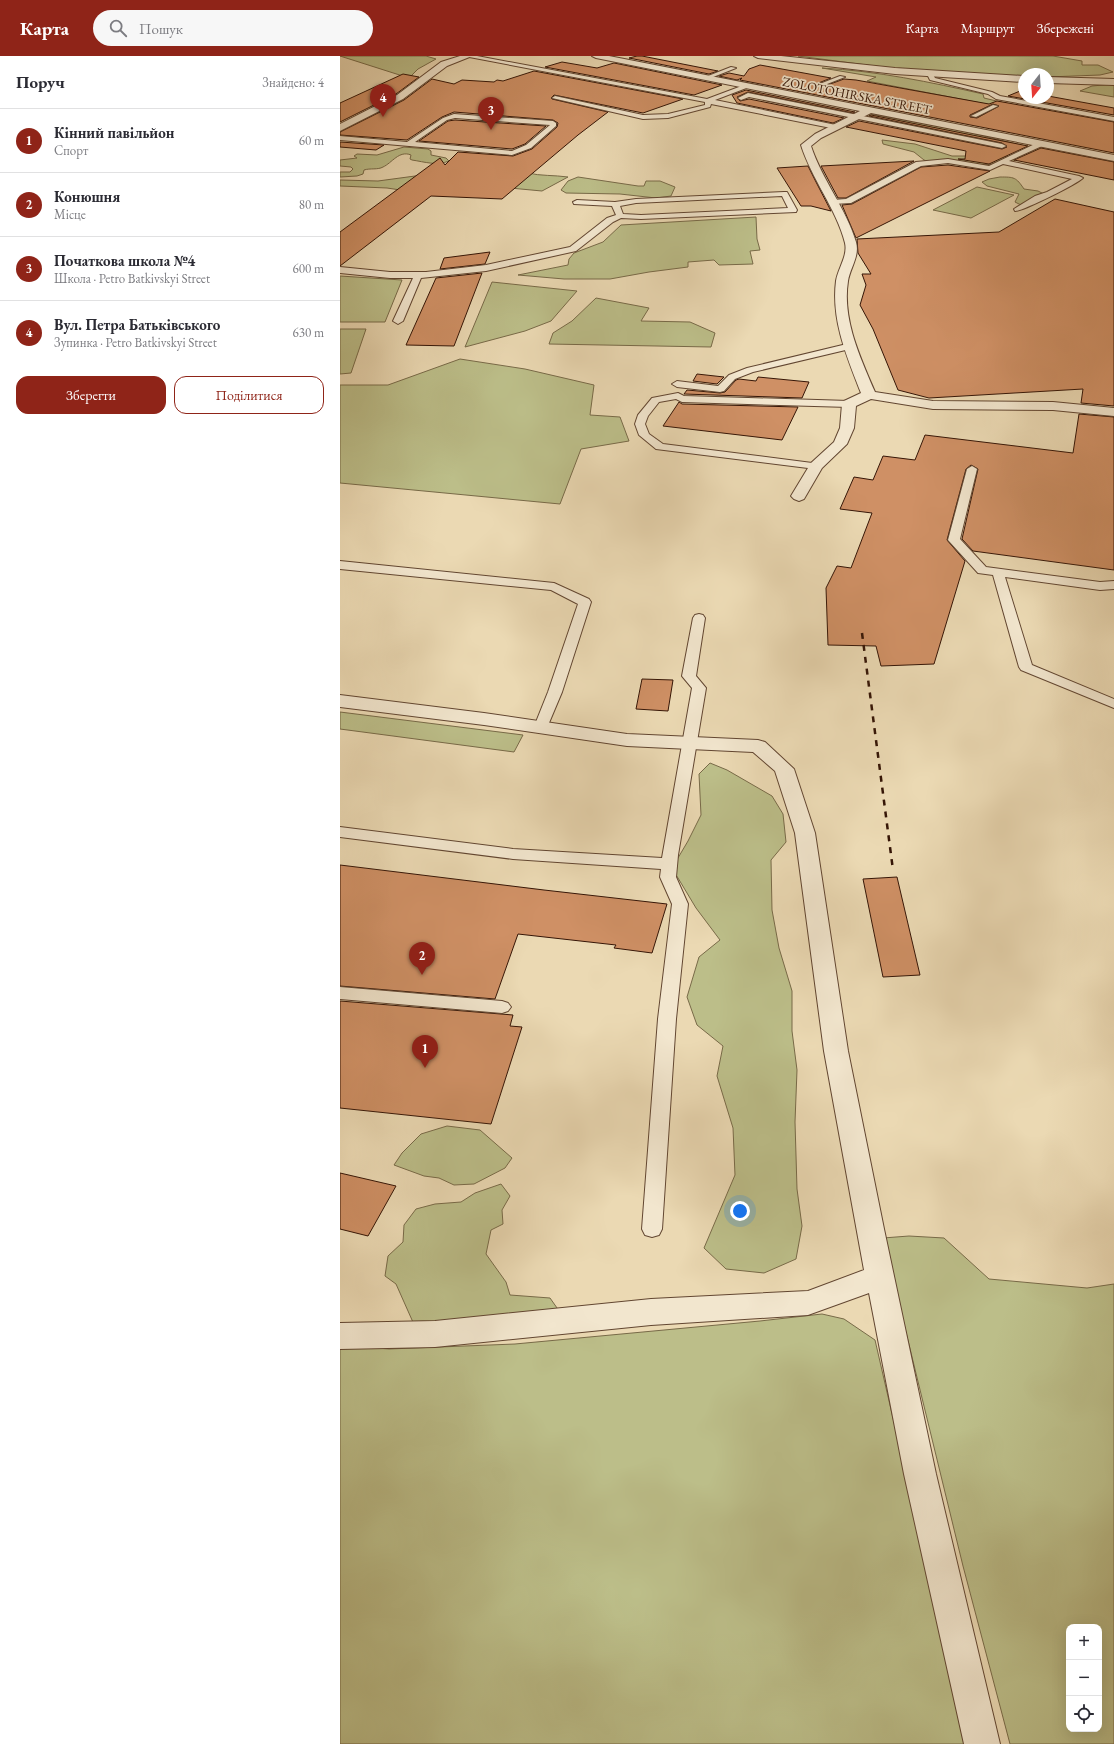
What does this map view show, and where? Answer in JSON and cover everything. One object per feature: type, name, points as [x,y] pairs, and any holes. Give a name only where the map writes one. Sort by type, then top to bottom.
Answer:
[{"type":"street","points":[[340,128],[400,97],[444,64],[467,56]]},
{"type":"street","name":"ZOLOTOHIRSKA STREET","points":[[596,56],[1114,158]]},
{"type":"street","points":[[758,56],[930,74],[1018,78]]},
{"type":"street","points":[[1054,80],[1114,82]]},
{"type":"street","points":[[869,110],[818,136],[806,145],[810,158],[852,244],[849,262],[842,280],[842,318],[855,360],[869,395]]},
{"type":"street","points":[[799,496],[816,466],[840,444],[847,428],[849,404],[869,395],[933,405],[1053,406],[1114,412]]},
{"type":"street","points":[[340,701],[541,727],[627,740],[758,746],[784,769],[805,833],[836,1052],[920,1474],[982,1744]]},
{"type":"street","points":[[340,1336],[435,1334],[651,1312],[808,1303],[880,1276]]},
{"type":"lane","points":[[467,56],[708,101],[836,127]]},
{"type":"lane","points":[[706,78],[733,68]]},
{"type":"lane","points":[[930,74],[932,79],[990,93],[998,98],[1114,119]]},
{"type":"lane","points":[[820,85],[842,77]]},
{"type":"lane","points":[[708,101],[747,86]]},
{"type":"lane","points":[[741,98],[748,95],[1002,146]]},
{"type":"lane","points":[[555,98],[643,117],[655,118],[675,115],[708,106],[708,101]]},
{"type":"lane","points":[[680,106],[694,110]]},
{"type":"lane","points":[[974,116],[995,106]]},
{"type":"lane","points":[[340,138],[407,144],[512,153],[519,152],[543,135],[553,126],[553,123],[454,116],[445,119],[407,144]]},
{"type":"lane","points":[[832,202],[848,201],[919,164],[948,162],[990,168],[1040,144]]},
{"type":"lane","points":[[1002,162],[1079,178],[1018,209]]},
{"type":"lane","points":[[340,270],[390,275],[418,275],[486,268],[573,249],[610,220],[620,216],[641,217],[793,210],[784,194],[636,201],[615,204],[577,202]]},
{"type":"lane","points":[[615,204],[620,216]]},
{"type":"lane","points":[[398,321],[418,275]]},
{"type":"lane","points":[[677,384],[720,389],[732,377],[750,370],[851,346]]},
{"type":"lane","points":[[816,466],[660,447],[644,436],[640,424],[643,415],[656,400],[678,396],[682,399],[849,404]]},
{"type":"lane","points":[[972,469],[954,540],[982,570],[1100,586],[1114,585]]},
{"type":"lane","points":[[340,565],[554,587],[585,602],[555,692],[541,727]]},
{"type":"lane","points":[[998,573],[1026,667],[1114,704]]},
{"type":"lane","points":[[652,1229],[667,1019],[680,904],[668,877],[669,864],[699,688],[689,676],[699,618]]},
{"type":"lane","points":[[340,832],[513,854],[669,864]]},
{"type":"lane","points":[[340,993],[502,1007]]},
{"type":"green space","points":[[340,56],[426,56],[436,59],[418,69],[409,78]]},
{"type":"green space","points":[[798,56],[1053,56],[1082,61],[1082,65],[1098,65],[1113,72],[1100,75],[1054,77],[1054,68],[1018,68],[1018,76],[928,73]]},
{"type":"green space","points":[[822,68],[883,74],[923,81],[983,94],[984,98],[1013,105],[1007,108],[867,81],[876,77]]},
{"type":"green space","points":[[1114,84],[1114,97],[1080,91],[1092,86]]},
{"type":"green space","points":[[870,114],[959,130],[1025,146],[1014,147],[864,117]]},
{"type":"green space","points":[[882,140],[915,144],[952,156],[1004,156],[1016,159],[1011,163],[1000,164],[974,165],[933,163],[924,160],[914,152],[883,144]]},
{"type":"green space","points":[[404,147],[428,149],[431,151],[431,155],[446,158],[449,161],[440,163],[426,163],[412,160],[410,159],[411,155],[403,154],[381,168],[364,170],[363,174],[357,176],[340,177],[340,172],[350,172],[353,169],[351,167],[340,166],[340,160],[357,158],[354,156],[357,154],[377,155]]},
{"type":"green space","points":[[528,173],[568,177],[542,191],[510,188],[407,191],[387,188],[340,186],[340,180],[378,181],[415,176]]},
{"type":"green space","points":[[578,177],[638,186],[644,186],[646,181],[660,181],[675,187],[671,196],[656,198],[620,194],[566,193],[561,190],[568,181]]},
{"type":"green space","points":[[1000,177],[1014,178],[1024,189],[1038,191],[1046,195],[1023,206],[1015,202],[1019,194],[987,186],[982,182]]},
{"type":"green space","points":[[977,187],[1014,195],[971,218],[933,210]]},
{"type":"green space","points":[[756,217],[757,239],[760,250],[750,251],[753,264],[719,265],[714,260],[688,262],[688,267],[610,279],[564,279],[518,275],[568,265],[569,259],[574,253],[603,242],[621,225]]},
{"type":"green space","points":[[340,276],[402,280],[385,322],[340,322]]},
{"type":"green space","points":[[492,282],[577,291],[551,321],[525,331],[465,347]]},
{"type":"green space","points":[[596,298],[649,308],[641,321],[690,322],[715,333],[711,347],[549,344],[553,333],[572,321]]},
{"type":"green space","points":[[340,329],[366,329],[351,373],[340,374]]},
{"type":"green space","points":[[460,359],[525,369],[594,385],[590,415],[620,417],[629,441],[581,449],[560,504],[340,483],[340,385],[388,385]]},
{"type":"green space","points":[[340,712],[523,735],[514,752],[340,729]]},
{"type":"green space","points":[[710,763],[727,770],[772,796],[783,814],[786,842],[771,860],[772,910],[779,948],[792,991],[792,1031],[797,1070],[795,1122],[797,1189],[802,1226],[796,1259],[764,1273],[726,1269],[704,1248],[735,1175],[733,1128],[717,1076],[723,1046],[697,1025],[687,997],[699,957],[720,940],[696,908],[672,868],[701,815],[699,774]]},
{"type":"green space","points":[[447,1126],[480,1130],[512,1158],[505,1168],[474,1184],[454,1185],[439,1178],[424,1176],[394,1165],[402,1153],[421,1134]]},
{"type":"green space","points":[[501,1184],[510,1196],[502,1210],[503,1224],[491,1230],[486,1254],[506,1282],[510,1295],[550,1298],[562,1315],[416,1329],[396,1284],[385,1276],[388,1256],[403,1242],[404,1225],[416,1209],[435,1204],[461,1202],[475,1193]]},
{"type":"green space","points":[[909,1236],[944,1238],[989,1279],[1087,1288],[1114,1284],[1114,1744],[1010,1744],[963,1566],[883,1238]]},
{"type":"green space","points":[[822,1314],[844,1319],[875,1340],[968,1744],[340,1744],[340,1345],[389,1349],[515,1344]]},
{"type":"building","points":[[637,56],[718,71],[709,74],[629,58]]},
{"type":"building","points":[[562,62],[597,68],[614,63],[722,85],[694,95],[545,67]]},
{"type":"building","points":[[760,65],[831,78],[816,84],[817,86],[822,87],[844,79],[856,80],[989,104],[997,101],[1114,122],[1114,153],[740,80],[742,78],[737,80],[719,76],[729,73],[744,76],[749,69]],"holes":[[[993,104],[999,106],[977,118],[970,117],[970,115]]]},
{"type":"building","points":[[534,71],[683,99],[643,113],[554,95],[551,98],[552,99],[608,112],[578,135],[502,199],[431,196],[340,266],[340,232],[440,158],[445,165],[458,152],[513,156],[532,149],[557,127],[558,123],[553,120],[454,112],[442,117],[407,140],[340,135],[340,132],[404,100],[432,79],[454,84],[462,80],[494,82],[497,80],[503,81]]},
{"type":"building","points":[[403,74],[419,77],[396,94],[340,122],[340,103]]},
{"type":"building","points":[[746,90],[855,112],[853,113],[748,92],[737,97],[740,101],[749,99],[844,118],[833,123],[737,103],[732,95]]},
{"type":"building","points":[[1018,92],[1018,98],[1008,96]]},
{"type":"building","points":[[1054,97],[1114,108],[1114,115],[1053,104],[1054,104]]},
{"type":"building","points":[[871,115],[1028,146],[989,164],[958,159],[965,159],[966,151],[846,127],[859,121],[1002,149],[1007,147],[1002,143],[869,116]]},
{"type":"building","points":[[455,120],[546,126],[525,144],[512,149],[419,141],[448,121]]},
{"type":"building","points":[[340,142],[384,145],[376,150],[340,147]]},
{"type":"building","points":[[1041,148],[1114,162],[1114,180],[1014,160]]},
{"type":"building","points":[[914,161],[846,198],[838,198],[821,166]]},
{"type":"building","points":[[948,165],[990,171],[856,238],[842,205],[852,204],[921,167]]},
{"type":"building","points":[[808,166],[831,211],[811,206],[801,206],[777,168]]},
{"type":"building","points":[[1055,199],[1114,212],[1114,406],[1081,403],[1083,389],[929,398],[898,390],[873,329],[860,305],[866,285],[862,274],[871,274],[858,253],[857,239],[999,232]]},
{"type":"building","points":[[490,252],[485,264],[440,269],[444,258]]},
{"type":"building","points":[[482,273],[454,346],[406,345],[436,278]]},
{"type":"building","points":[[697,374],[724,377],[717,384],[693,381]]},
{"type":"building","points":[[758,377],[809,382],[802,398],[684,394],[687,390],[720,393],[725,392],[736,380],[756,381]]},
{"type":"building","points":[[679,402],[682,404],[798,407],[782,440],[663,426]]},
{"type":"building","points":[[1079,414],[1114,417],[1114,570],[973,551],[962,539],[978,469],[971,465],[966,469],[947,540],[965,561],[934,664],[881,666],[876,646],[828,645],[826,588],[837,566],[851,568],[872,513],[840,509],[854,477],[873,480],[883,456],[915,460],[925,435],[1073,453]]},
{"type":"building","points":[[642,679],[673,680],[668,711],[636,709]]},
{"type":"building","points":[[340,865],[667,904],[652,953],[614,948],[616,945],[518,934],[495,999],[340,986]]},
{"type":"building","points":[[897,877],[920,975],[883,977],[863,879]]},
{"type":"building","points":[[340,1001],[513,1015],[510,1026],[522,1027],[491,1124],[340,1108]]},
{"type":"building","points":[[340,1173],[396,1186],[368,1236],[340,1229]]},
{"type":"railway","points":[[862,633],[893,870]]},
{"type":"place","name":"Вул. Петра Батьківського","points":[[383,117]]},
{"type":"place","name":"Початкова школа №4","points":[[491,130]]},
{"type":"place","name":"Конюшня","points":[[422,975]]},
{"type":"place","name":"Кінний павільйон","points":[[425,1068]]}]
